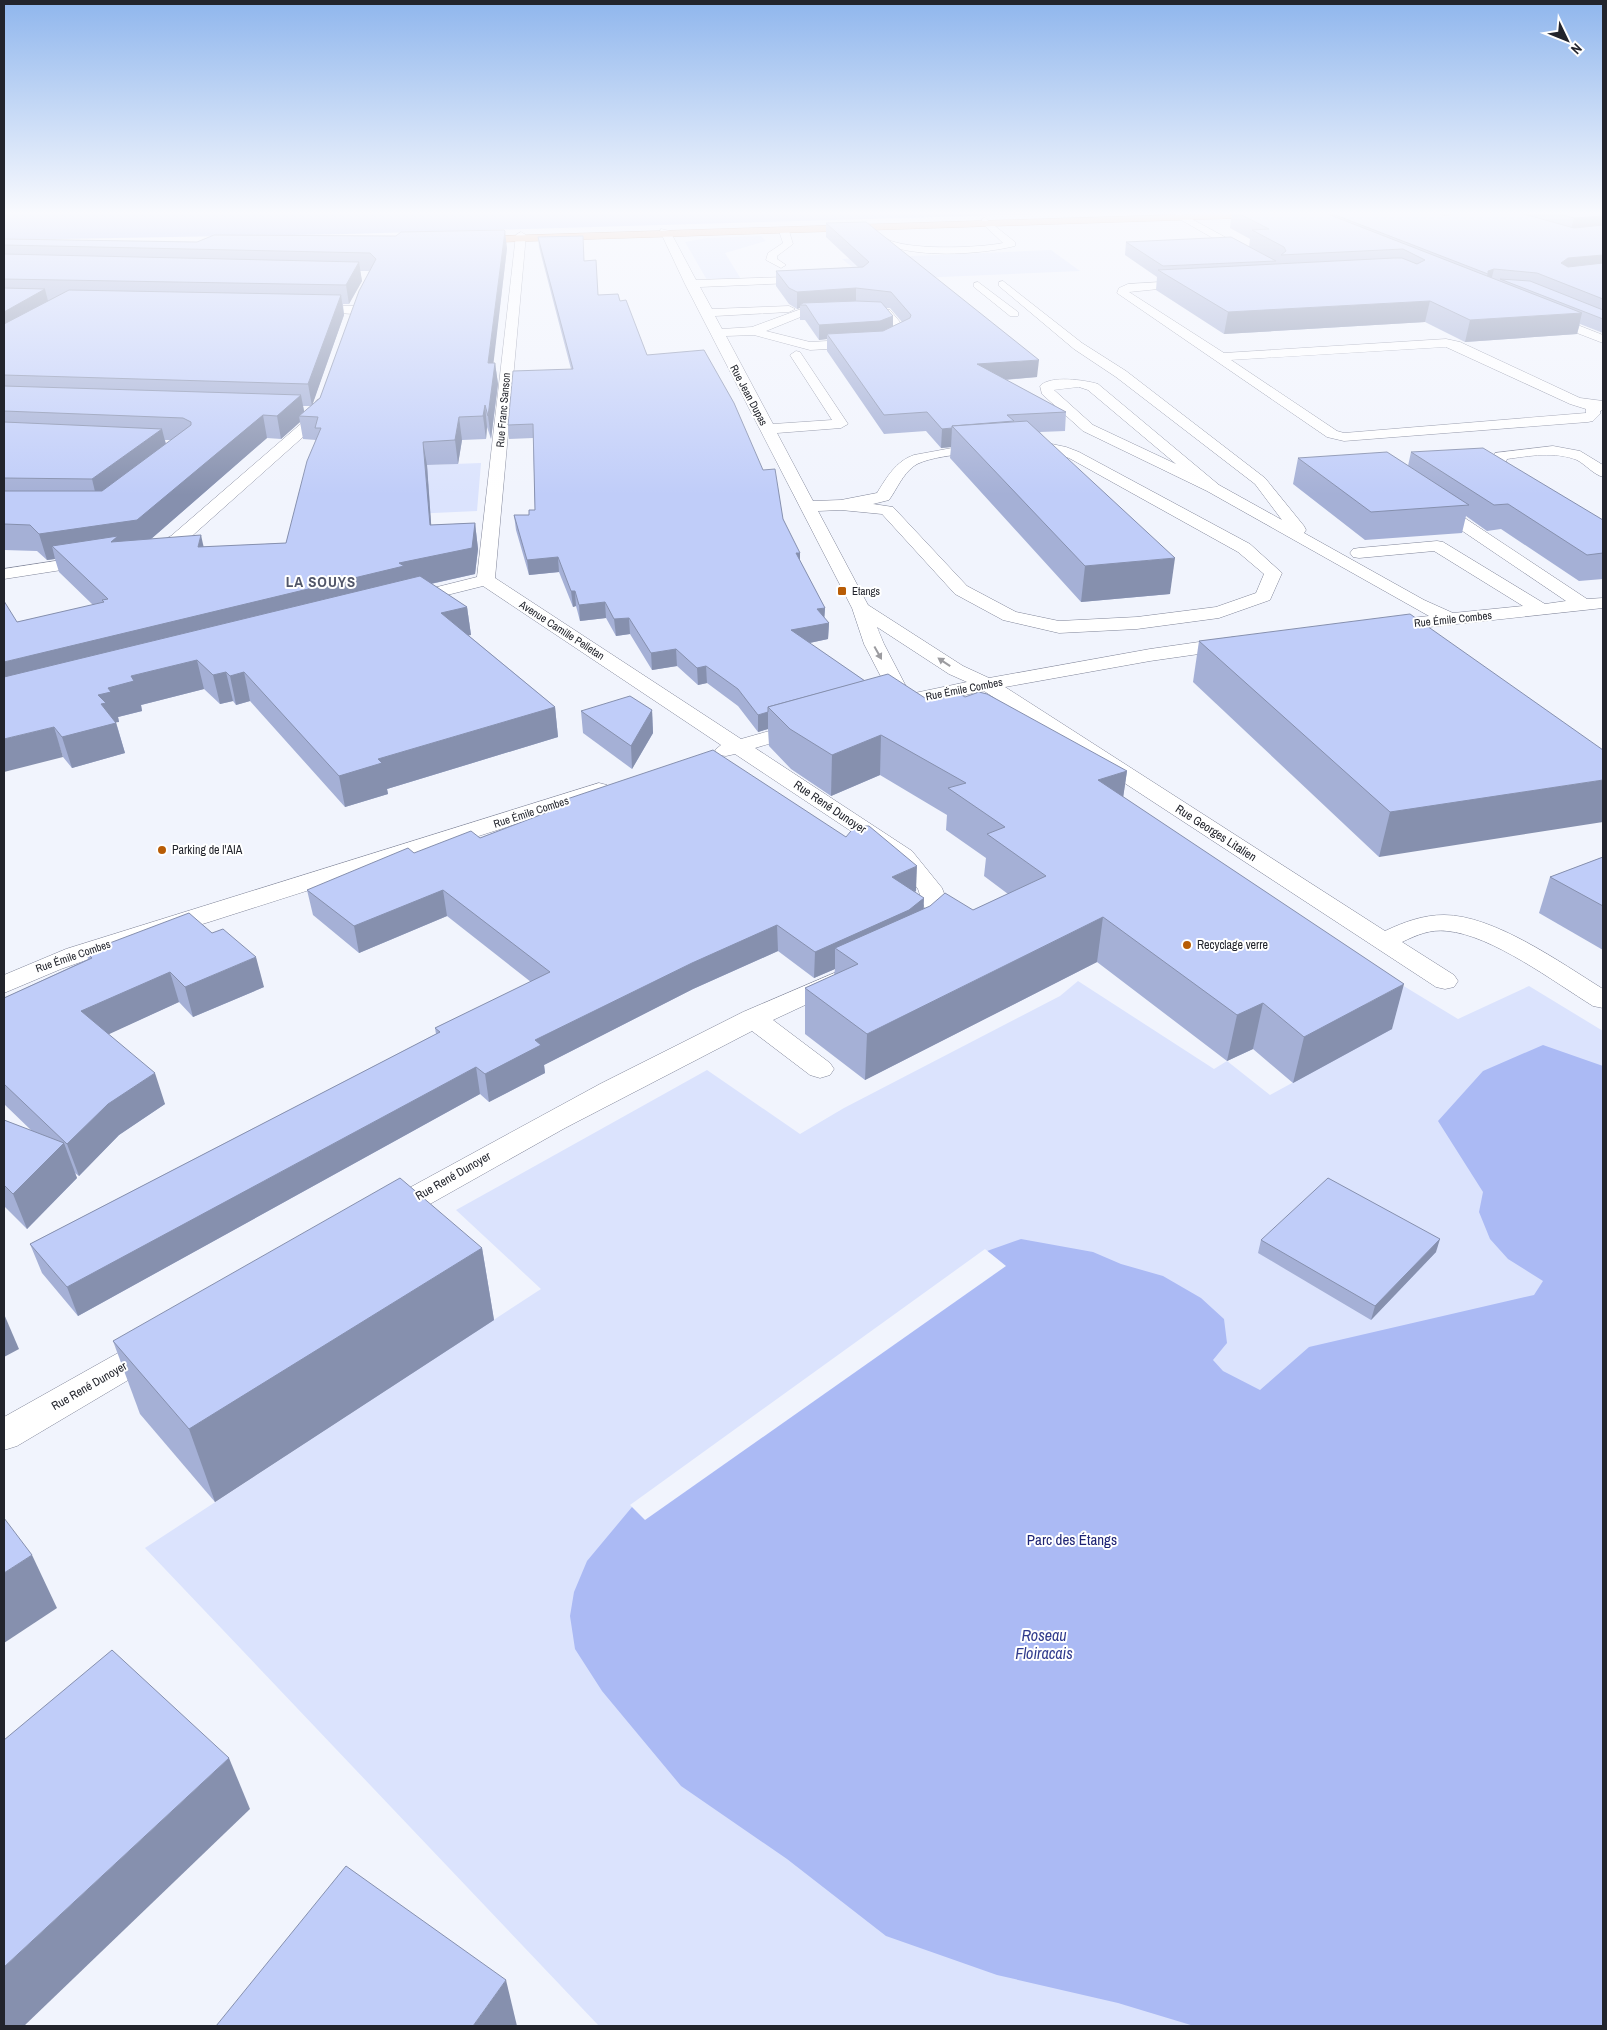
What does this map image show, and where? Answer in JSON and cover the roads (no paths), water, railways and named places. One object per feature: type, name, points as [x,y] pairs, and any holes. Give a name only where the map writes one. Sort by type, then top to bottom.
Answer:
[{"type":"street","points":[[296,308],[357,306],[348,328]]},
{"type":"street","name":"Rue Franc Sanson","points":[[486,580],[499,462],[512,306]]},
{"type":"street","name":"Rue Jean Dupas","points":[[704,306],[861,608],[874,644],[903,700]]},
{"type":"street","points":[[708,313],[876,306]]},
{"type":"street","points":[[1004,306],[1025,323]]},
{"type":"street","points":[[1029,306],[1078,346],[1122,374],[1260,481],[1307,541]]},
{"type":"street","points":[[1142,306],[1332,434],[1344,437],[1588,418],[1593,414],[1593,408],[1603,406]]},
{"type":"street","points":[[717,333],[754,331],[801,313],[856,310],[886,312],[903,332],[882,342],[810,346],[754,331]]},
{"type":"street","points":[[1533,311],[1603,339]]},
{"type":"street","points":[[1221,358],[1446,343],[1456,345],[1575,402],[1603,406]]},
{"type":"street","points":[[1103,345],[1122,374]]},
{"type":"street","points":[[1064,351],[1122,374]]},
{"type":"street","points":[[768,429],[841,424],[796,355]]},
{"type":"street","points":[[1213,488],[1093,387],[1079,383],[1047,386],[1047,391],[1088,428],[1213,488],[1418,604],[1450,619]]},
{"type":"street","points":[[131,554],[156,550],[177,540],[317,416],[329,384]]},
{"type":"street","points":[[299,411],[319,412]]},
{"type":"street","points":[[1344,437],[1341,442],[1357,452]]},
{"type":"street","points":[[808,506],[841,504],[883,497],[895,476],[912,460],[935,453],[1037,446],[1074,455],[1244,548],[1273,573],[1264,596],[1219,612],[1137,623],[1060,627],[1010,616],[961,590],[887,510],[841,504]]},
{"type":"street","points":[[1538,491],[1498,463],[1500,456],[1535,450],[1558,451],[1584,458],[1603,472]]},
{"type":"street","points":[[1420,495],[1593,604]]},
{"type":"street","points":[[1358,552],[1437,546],[1543,610]]},
{"type":"street","points":[[4,574],[111,557]]},
{"type":"street","points":[[390,604],[486,580]]},
{"type":"street","name":"Avenue Camille Pelletan","points":[[486,580],[738,746]]},
{"type":"street","name":"Rue Émile Combes","points":[[1359,628],[1593,604]]},
{"type":"street","name":"Rue Georges Litalien","points":[[861,608],[956,670],[987,684],[1446,981]]},
{"type":"street","name":"Rue Émile Combes","points":[[868,710],[903,700],[987,684],[1150,655],[1252,641]]},
{"type":"street","points":[[704,757],[822,723]]},
{"type":"street","name":"Rue René Dunoyer","points":[[738,746],[904,856],[930,888],[942,923],[918,943],[909,947]]},
{"type":"street","name":"Rue Émile Combes","points":[[4,985],[27,973],[85,950],[197,918],[615,785]]},
{"type":"street","points":[[1383,941],[1427,923],[1456,922],[1485,931],[1603,1000]]},
{"type":"street","name":"Rue René Dunoyer","points":[[365,1226],[493,1152],[753,1018],[866,967]]},
{"type":"street","points":[[753,1018],[820,1069]]},
{"type":"street","name":"Rue René Dunoyer","points":[[4,1436],[177,1335]]},
{"type":"water","name":"Roseau Floiracais","points":[[1543,1045],[1603,1066],[1603,2026],[1194,2026],[1118,2003],[997,1975],[886,1936],[787,1859],[681,1786],[602,1691],[575,1649],[570,1616],[574,1592],[587,1561],[632,1507],[987,1251],[1021,1239],[1093,1252],[1121,1264],[1163,1276],[1201,1298],[1224,1319],[1227,1343],[1213,1360],[1223,1371],[1260,1390],[1309,1347],[1534,1295],[1543,1281],[1508,1259],[1490,1239],[1479,1212],[1483,1192],[1438,1121],[1483,1071]]},
{"type":"place","name":"Etangs","points":[[842,591]]},
{"type":"place","name":"Parking de l'AIA","points":[[162,850]]},
{"type":"place","name":"Recyclage verre","points":[[1187,945]]},
{"type":"district","name":"LA SOUYS","points":[[321,582]]},
{"type":"park label","name":"Parc des Étangs","points":[[1072,1540]]}]
